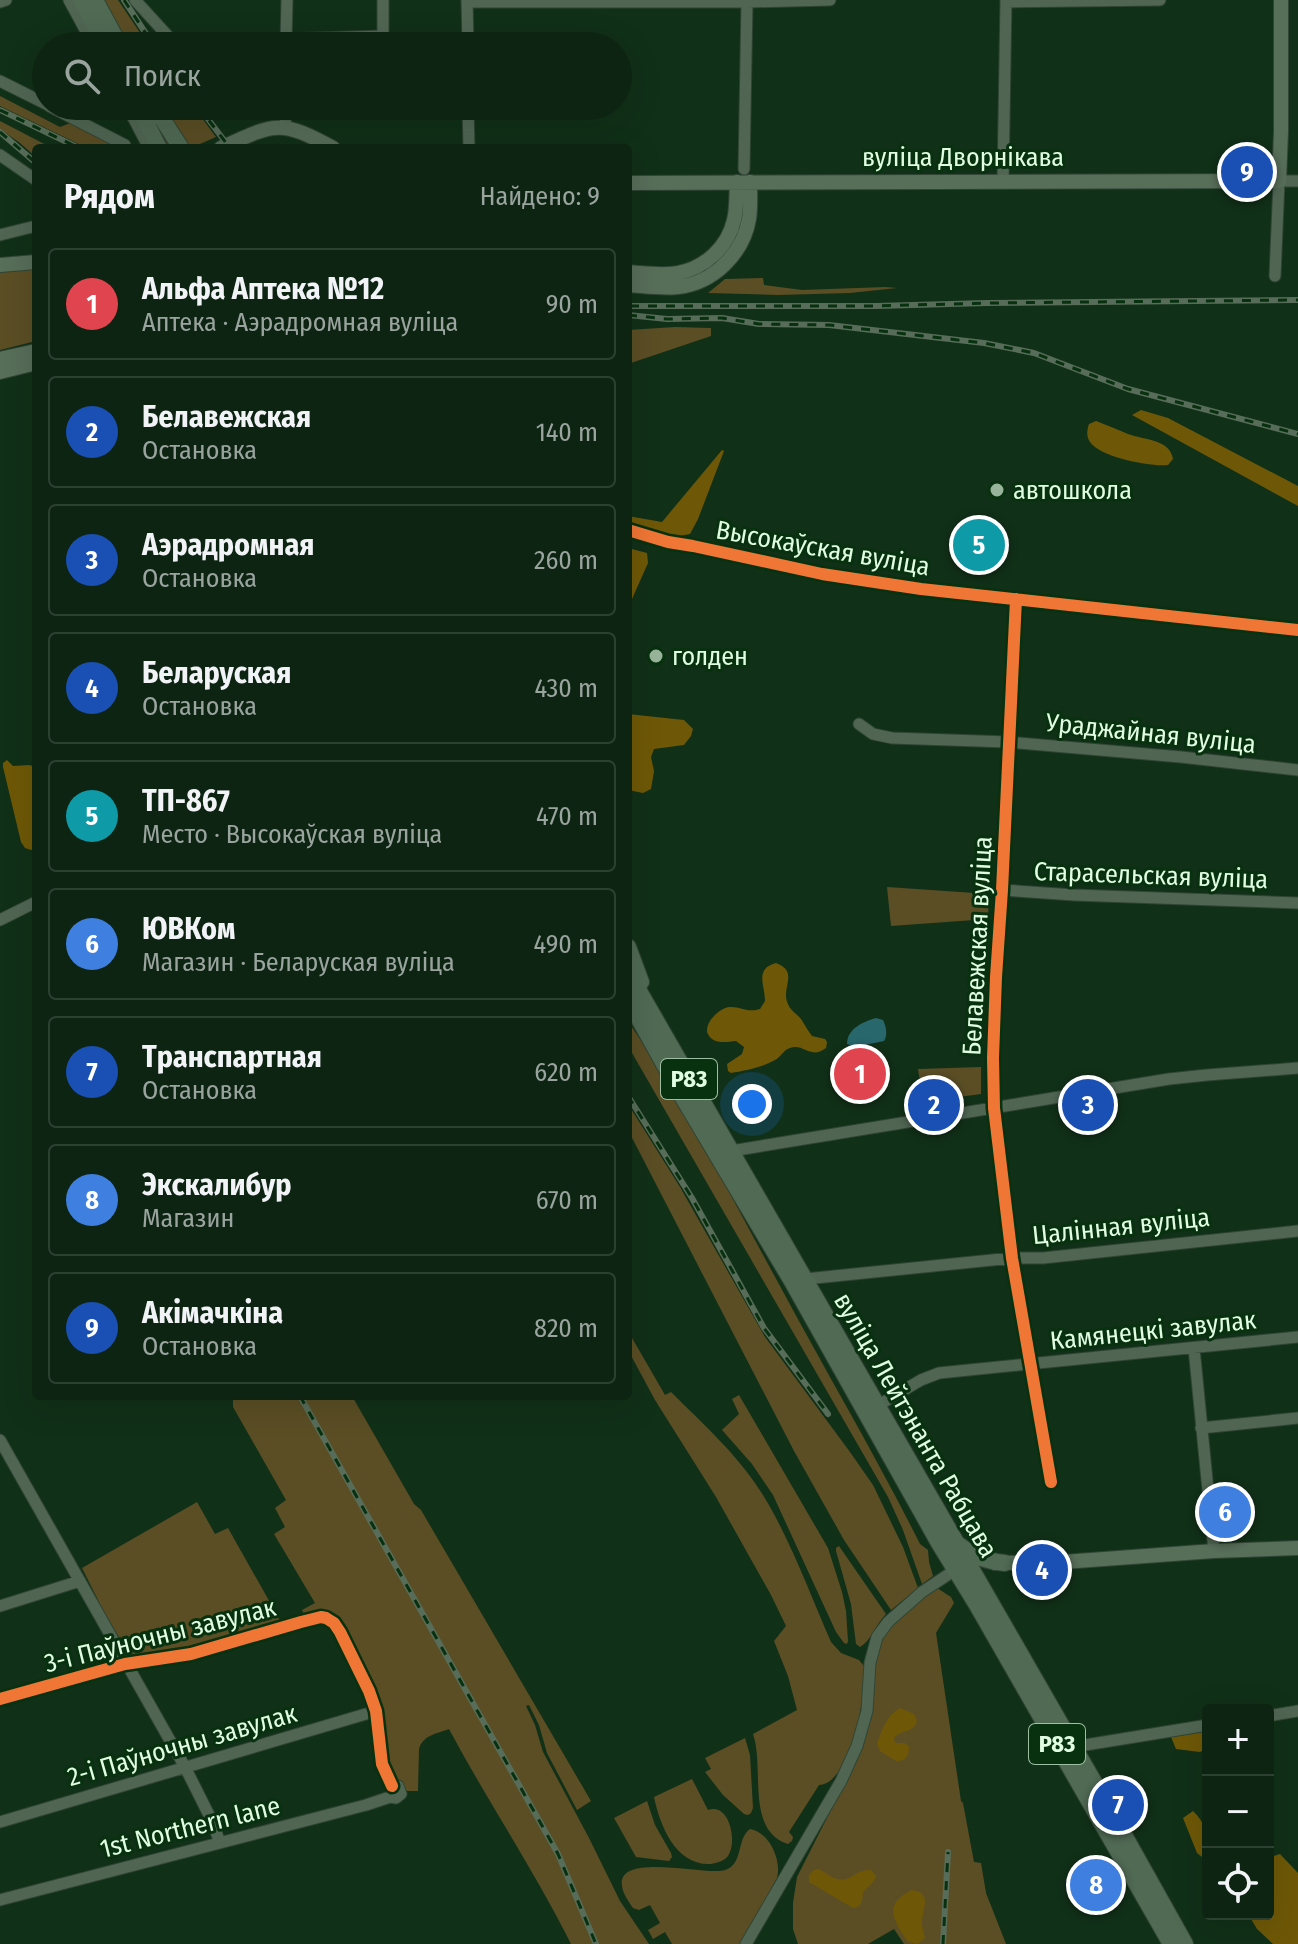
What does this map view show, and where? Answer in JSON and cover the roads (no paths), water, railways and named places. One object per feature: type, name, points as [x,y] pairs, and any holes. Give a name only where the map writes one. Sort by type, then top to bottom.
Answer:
[{"type":"highway","points":[[81,0],[98,32]]},
{"type":"highway","points":[[95,0],[112,32]]},
{"type":"highway","points":[[145,120],[157,144]]},
{"type":"highway","points":[[163,120],[178,144]]},
{"type":"highway","points":[[632,958],[647,1007]]},
{"type":"highway","name":"вуліца Лейтэнанта Рабцава","points":[[632,979],[793,1283],[962,1567],[1171,1944]]},
{"type":"highway","name":"вуліца Лейтэнанта Рабцава","points":[[632,1007],[805,1279],[956,1541],[962,1567],[989,1599],[1185,1944]]},
{"type":"highway","points":[[632,1014],[644,1030]]},
{"type":"highway","points":[[956,1541],[986,1561],[1005,1563]]},
{"type":"highway","points":[[989,1599],[986,1587],[988,1576],[1005,1563]]},
{"type":"main road","points":[[1279,181],[1281,0]]},
{"type":"main road","points":[[230,144],[262,129],[285,128],[326,144]]},
{"type":"main road","points":[[632,285],[678,287],[705,279],[728,261],[738,249],[744,178]]},
{"type":"main road","name":"вуліца Дворнікава","points":[[632,183],[744,178],[1279,181]]},
{"type":"main road","points":[[632,272],[676,273],[702,264],[723,245],[742,220]]},
{"type":"main road","points":[[0,265],[32,262]]},
{"type":"main road","points":[[0,359],[32,352]]},
{"type":"main road","points":[[0,372],[32,364]]},
{"type":"main road","points":[[962,1567],[1298,1548]]},
{"type":"street","points":[[69,0],[86,32]]},
{"type":"street","points":[[135,0],[164,32]]},
{"type":"street","points":[[286,32],[287,0]]},
{"type":"street","points":[[383,0],[383,32]]},
{"type":"street","points":[[468,32],[467,1],[830,0]]},
{"type":"street","points":[[1003,181],[1006,1],[1160,0]]},
{"type":"street","points":[[744,178],[747,2]]},
{"type":"street","points":[[0,81],[32,97]]},
{"type":"street","points":[[77,120],[123,144]]},
{"type":"street","points":[[134,120],[147,144]]},
{"type":"street","points":[[285,120],[285,128]]},
{"type":"street","points":[[468,120],[469,144]]},
{"type":"street","points":[[0,155],[32,177]]},
{"type":"street","points":[[1275,276],[1279,181]]},
{"type":"street","name":"вуліца Дворнікава","points":[[1279,181],[1298,181]]},
{"type":"street","points":[[0,235],[32,227]]},
{"type":"street","name":"Высокаўская вуліца","points":[[632,531],[668,542],[822,574],[921,589],[1298,630]]},
{"type":"street","name":"Белавежская вуліца","points":[[1016,599],[993,1040],[994,1108],[1012,1258],[1051,1482]]},
{"type":"street","name":"Ураджайная вуліца","points":[[859,724],[873,734],[892,738],[1008,742],[1298,770]]},
{"type":"street","name":"Старасельская вуліца","points":[[1002,890],[1298,903]]},
{"type":"street","points":[[0,920],[32,904]]},
{"type":"street","points":[[724,1153],[1169,1079],[1298,1068]]},
{"type":"street","name":"Цалінная вуліца","points":[[805,1279],[1298,1231]]},
{"type":"street","name":"Камянецкі завулак","points":[[877,1406],[939,1373],[1298,1337]]},
{"type":"street","points":[[1194,1348],[1214,1551]]},
{"type":"street","points":[[1201,1428],[1298,1418]]},
{"type":"street","points":[[2,1448],[185,1767],[220,1843]]},
{"type":"street","name":"вуліца Лейтэнанта Рабцава","points":[[746,1944],[850,1762],[867,1711],[870,1663],[877,1637],[888,1622],[922,1592],[962,1567]]},
{"type":"street","points":[[0,1606],[80,1581]]},
{"type":"street","name":"3-і Паўночны завулак","points":[[0,1699],[125,1664],[191,1654],[321,1617],[331,1620],[337,1627],[362,1675],[376,1711]]},
{"type":"street","name":"2-і Паўночны завулак","points":[[0,1822],[376,1711]]},
{"type":"street","name":"1st Northern lane","points":[[0,1900],[385,1800],[391,1791],[382,1764],[376,1711]]},
{"type":"street","points":[[1274,1715],[1298,1711]]},
{"type":"street","points":[[1073,1747],[1202,1726]]},
{"type":"water","points":[[876,1018],[883,1020],[885,1025],[884,1041],[855,1047],[847,1044],[852,1030]]},
{"type":"railway","points":[[124,0],[145,32]]},
{"type":"railway","points":[[0,110],[71,144]]},
{"type":"railway","points":[[209,120],[227,144]]},
{"type":"railway","points":[[0,132],[32,160]]},
{"type":"railway","points":[[632,306],[1298,300]]},
{"type":"railway","points":[[632,315],[667,319],[722,318],[759,324],[829,325],[984,343],[1034,353],[1128,389],[1298,434]]},
{"type":"railway","points":[[632,1102],[692,1198],[764,1328],[828,1414]]},
{"type":"railway","points":[[302,1400],[558,1854],[596,1944]]},
{"type":"railway","points":[[943,1944],[948,1852]]},
{"type":"place","name":"Акімачкіна","points":[[1247,172]]},
{"type":"place","name":"автошкола","points":[[997,490]]},
{"type":"place","name":"ТП-867","points":[[979,545]]},
{"type":"place","name":"голден","points":[[656,656]]},
{"type":"place","name":"Альфа Аптека №12","points":[[860,1074]]},
{"type":"place","name":"Белавежская","points":[[934,1105]]},
{"type":"place","name":"Аэрадромная","points":[[1088,1105]]},
{"type":"place","name":"ЮВКом","points":[[1225,1512]]},
{"type":"place","name":"Беларуская","points":[[1042,1570]]},
{"type":"place","name":"Транспартная","points":[[1118,1805]]},
{"type":"place","name":"Экскалибур","points":[[1096,1885]]}]
